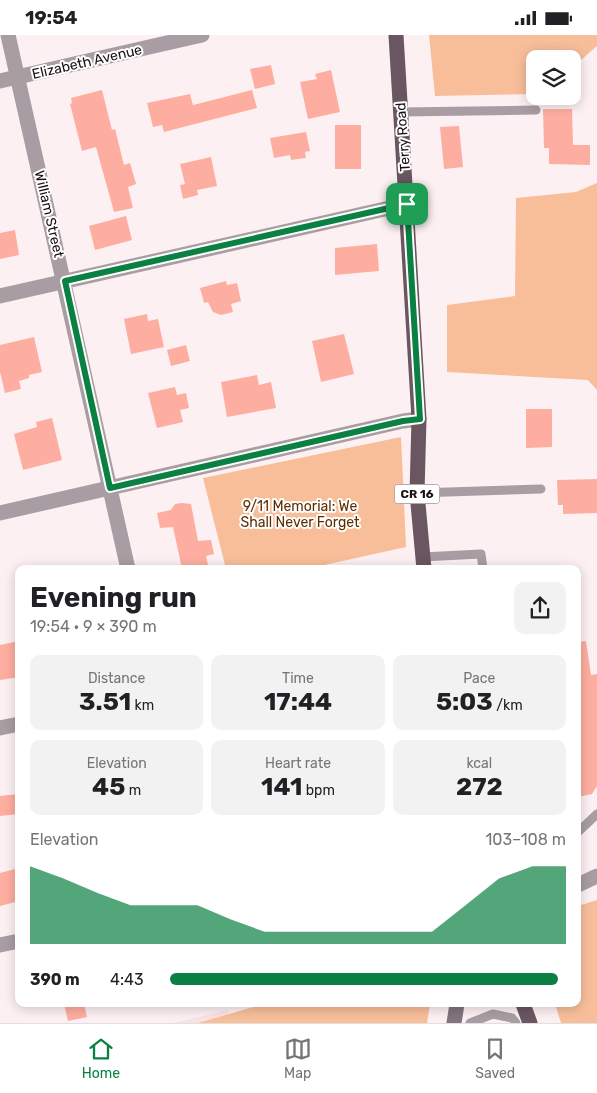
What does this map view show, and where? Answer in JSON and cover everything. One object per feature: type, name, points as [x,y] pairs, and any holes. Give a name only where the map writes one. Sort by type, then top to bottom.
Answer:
[{"type":"main road","name":"Terry Road","points":[[396,35],[420,419],[417,493],[423,563]]},
{"type":"main road","points":[[524,1007],[530,1023]]},
{"type":"street","name":"William Street","points":[[8,35],[65,281],[127,565]]},
{"type":"street","name":"Elizabeth Avenue","points":[[0,81],[202,35]]},
{"type":"street","points":[[0,296],[407,204]]},
{"type":"street","points":[[0,513],[403,421],[420,419]]},
{"type":"street","points":[[0,728],[15,725]]},
{"type":"street","points":[[581,884],[597,876]]},
{"type":"street","points":[[0,945],[15,942]]},
{"type":"street","points":[[454,1023],[457,1007]]},
{"type":"lane","points":[[401,112],[536,110]]},
{"type":"lane","points":[[417,493],[541,489]]},
{"type":"lane","points":[[423,563],[481,554],[482,565]]},
{"type":"lane","points":[[581,829],[597,814]]},
{"type":"lane","points":[[470,1023],[493,1014],[512,1018],[516,1023]]},
{"type":"shaded area","points":[[228,1010],[230,1023],[173,1023]]},
{"type":"green space","points":[[429,35],[597,35],[597,46],[581,60],[581,50],[526,50],[526,94],[435,96]]},
{"type":"green space","points":[[597,183],[597,390],[588,380],[447,372],[447,305],[515,296],[516,198],[576,192]]},
{"type":"green space","name":"9/11 Memorial: We Shall Never Forget","points":[[401,437],[406,547],[324,565],[225,565],[203,478]]},
{"type":"green space","points":[[597,900],[597,1023],[561,1023],[556,1007],[581,1007],[581,905]]},
{"type":"green space","points":[[254,1007],[430,1007],[427,1023],[198,1023]]},
{"type":"building","points":[[271,65],[275,84],[255,89],[250,69]]},
{"type":"building","points":[[331,70],[340,112],[308,119],[300,82],[317,79],[315,74]]},
{"type":"building","points":[[102,90],[112,130],[115,129],[124,165],[130,163],[136,184],[128,187],[133,208],[114,212],[96,147],[82,151],[70,104],[72,103],[71,98]]},
{"type":"building","points":[[252,90],[257,108],[164,132],[162,125],[153,127],[147,103],[190,94],[193,105]]},
{"type":"building","points":[[543,109],[572,109],[573,145],[590,145],[590,165],[549,164],[549,148],[544,148]]},
{"type":"building","points":[[335,125],[361,125],[361,169],[335,169]]},
{"type":"building","points":[[459,126],[463,167],[444,169],[440,127]]},
{"type":"building","points":[[306,132],[310,151],[305,152],[306,158],[291,160],[290,155],[274,158],[270,138]]},
{"type":"building","points":[[211,157],[217,186],[197,190],[198,195],[183,199],[180,185],[185,184],[180,164]]},
{"type":"building","points":[[126,216],[132,240],[95,250],[89,226]]},
{"type":"building","points":[[15,230],[19,255],[0,259],[0,233]]},
{"type":"building","points":[[377,244],[379,271],[335,275],[335,248]]},
{"type":"building","points":[[226,281],[227,285],[237,283],[241,301],[231,304],[233,312],[221,315],[213,312],[208,302],[204,303],[200,288]]},
{"type":"building","points":[[147,314],[148,321],[158,319],[164,347],[131,354],[124,319]]},
{"type":"building","points":[[344,334],[354,374],[321,382],[312,341]]},
{"type":"building","points":[[34,337],[42,372],[29,375],[29,378],[19,381],[21,389],[5,393],[0,372],[0,345]]},
{"type":"building","points":[[186,345],[190,361],[171,366],[167,350]]},
{"type":"building","points":[[257,375],[259,385],[271,382],[276,408],[227,417],[221,382]]},
{"type":"building","points":[[175,387],[177,395],[186,393],[189,408],[180,410],[183,422],[157,428],[148,393]]},
{"type":"building","points":[[526,409],[552,409],[552,447],[526,448]]},
{"type":"building","points":[[52,418],[62,460],[23,470],[14,434],[37,427],[36,422]]},
{"type":"building","points":[[597,479],[597,513],[563,514],[563,505],[558,505],[557,480]]},
{"type":"building","points":[[175,504],[191,504],[198,541],[211,540],[214,554],[206,556],[208,565],[181,565],[173,527],[160,528],[157,513],[171,510]]},
{"type":"building","points":[[586,641],[591,675],[597,674],[597,786],[592,794],[581,796],[581,642]]},
{"type":"building","points":[[15,642],[15,678],[0,680],[0,645]]},
{"type":"building","points":[[15,794],[15,814],[0,816],[0,796]]},
{"type":"building","points":[[15,869],[15,902],[0,906],[0,873]]},
{"type":"building","points":[[65,1007],[85,1007],[87,1017],[68,1021]]},
{"type":"route","points":[[407,204],[420,419],[403,421],[110,488],[65,281],[407,204]]}]
